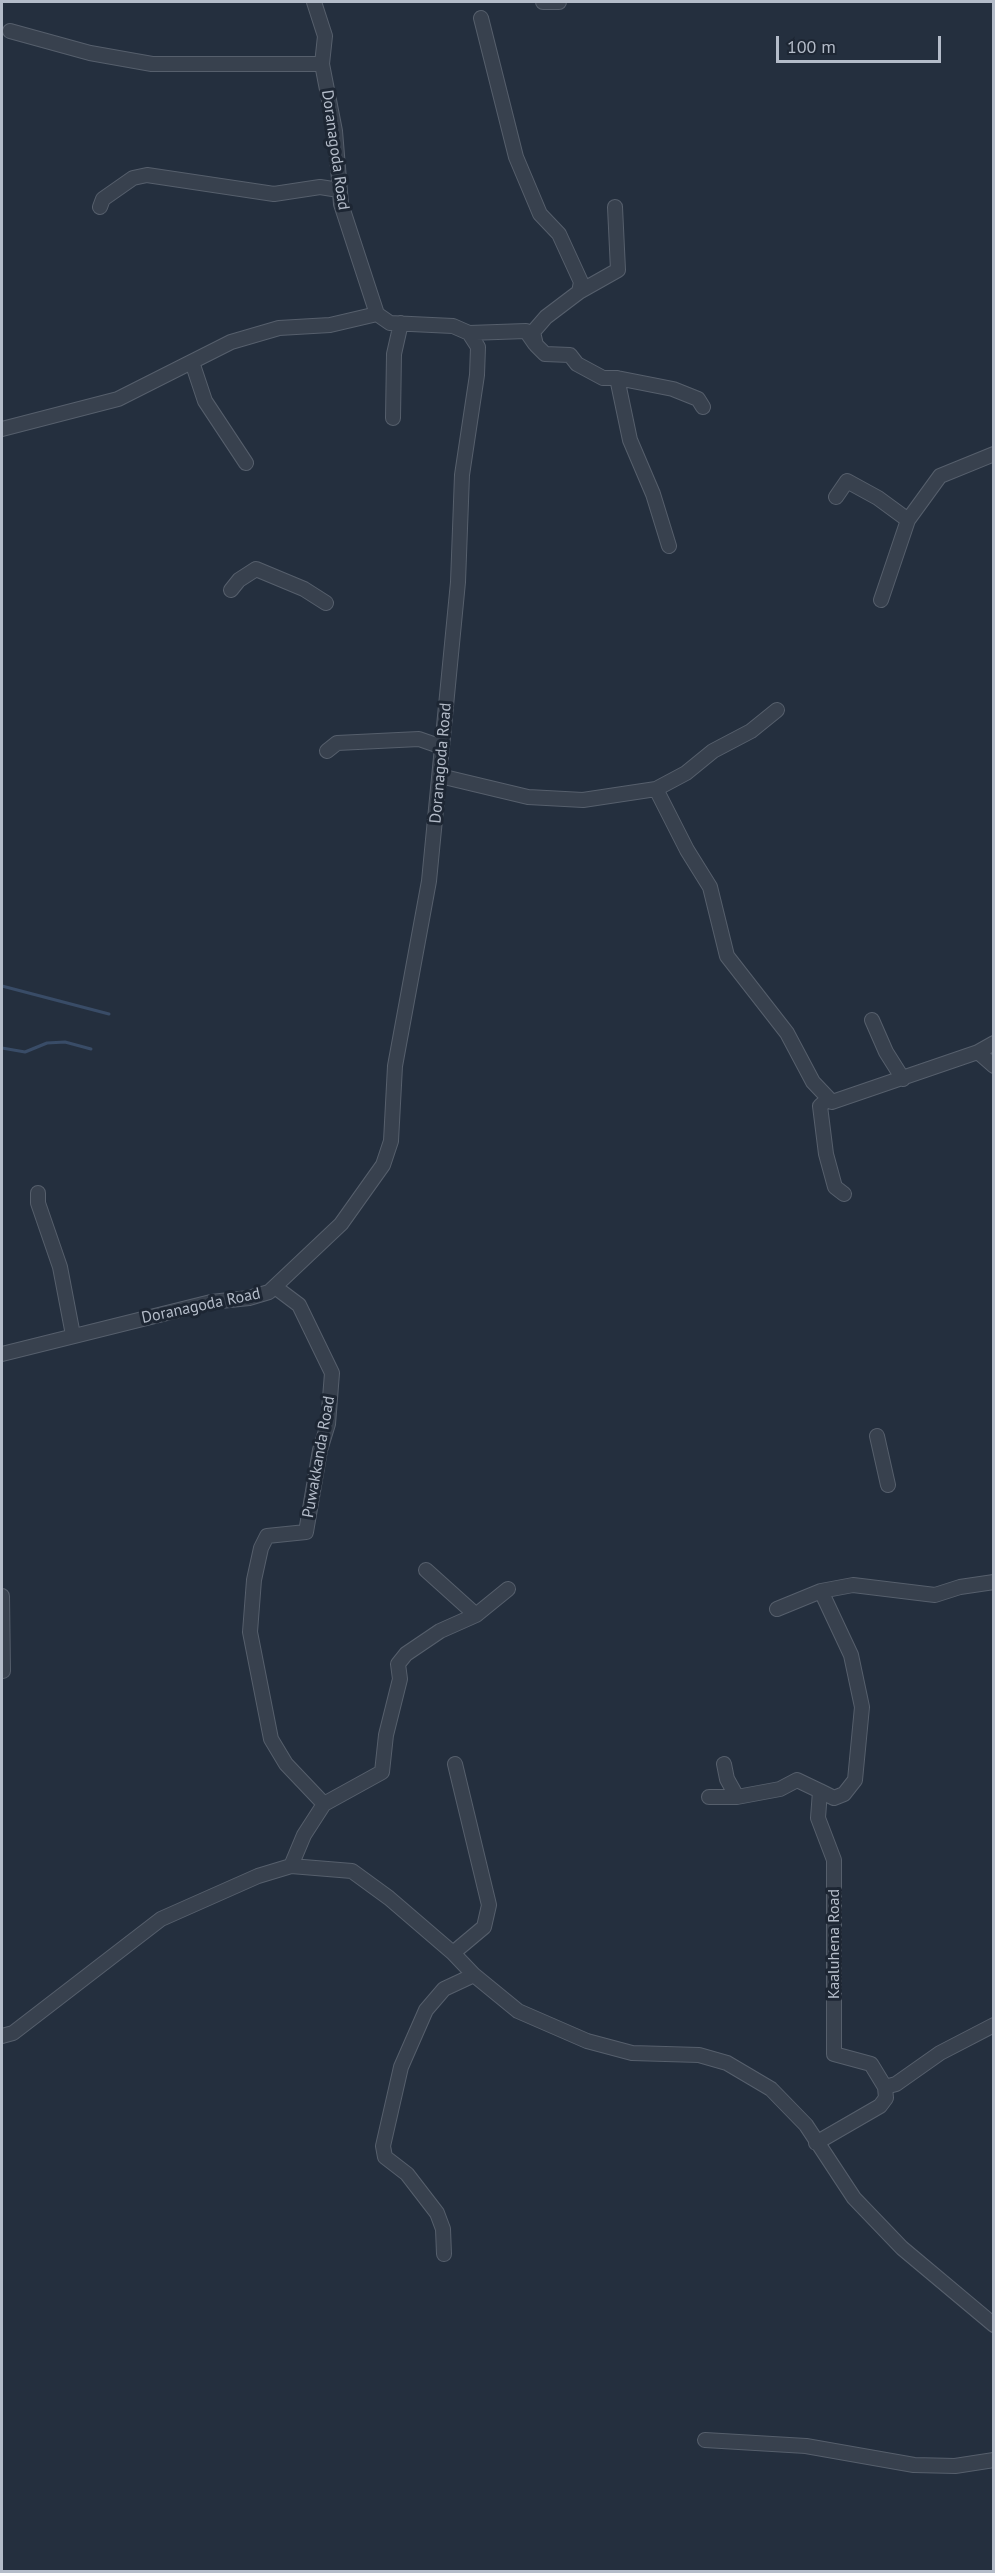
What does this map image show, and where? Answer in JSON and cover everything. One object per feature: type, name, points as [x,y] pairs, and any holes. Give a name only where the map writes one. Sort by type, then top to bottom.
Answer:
[{"type":"street","name":"Doranagoda Road","points":[[314,2],[324,36],[322,64],[335,131],[341,204],[377,314]]},
{"type":"street","points":[[543,2],[559,2]]},
{"type":"street","points":[[482,18],[516,157],[540,214],[559,234],[581,282],[579,292]]},
{"type":"street","points":[[10,31],[90,53],[152,64],[322,64]]},
{"type":"street","points":[[100,207],[103,199],[133,178],[147,175],[274,194],[320,187],[339,190]]},
{"type":"street","points":[[536,345],[534,332],[546,317],[579,292],[618,270],[615,207]]},
{"type":"street","points":[[2,429],[118,399],[231,342],[279,328],[330,325],[377,314],[390,323],[453,326],[469,333],[526,331],[545,354],[570,355],[577,364],[603,378],[617,378],[673,389],[698,399],[703,406]]},
{"type":"street","points":[[393,418],[394,354],[400,323]]},
{"type":"street","name":"Doranagoda Road","points":[[2,1354],[211,1302],[249,1298],[269,1292],[341,1224],[383,1165],[392,1141],[395,1066],[429,881],[440,776],[458,582],[462,475],[477,375],[478,347],[469,333]]},
{"type":"street","points":[[192,362],[206,401],[246,463]]},
{"type":"street","points":[[617,378],[630,440],[653,494],[669,546]]},
{"type":"street","points":[[881,600],[908,520],[940,476],[993,454]]},
{"type":"street","points":[[836,497],[847,481],[878,498],[908,520]]},
{"type":"street","points":[[231,590],[239,580],[256,569],[304,589],[326,603]]},
{"type":"street","points":[[440,776],[528,797],[583,800],[656,789],[687,773],[713,751],[750,731],[777,710]]},
{"type":"street","points":[[327,751],[337,743],[418,739],[442,747]]},
{"type":"street","points":[[656,789],[687,850],[710,887],[727,956],[788,1033],[813,1082],[828,1099],[832,1102],[903,1078],[978,1052],[993,1043]]},
{"type":"street","points":[[872,1020],[886,1052],[903,1078]]},
{"type":"street","points":[[978,1052],[993,1066]]},
{"type":"street","points":[[828,1099],[820,1106],[826,1154],[835,1187],[844,1194]]},
{"type":"street","points":[[38,1193],[38,1203],[60,1267],[74,1335]]},
{"type":"street","name":"Puwakkanda Road","points":[[275,1287],[299,1305],[332,1373],[332,1384],[328,1424],[320,1450],[306,1532],[267,1536],[261,1548],[254,1580],[250,1632],[271,1739],[286,1764],[324,1804]]},
{"type":"street","points":[[877,1436],[888,1485]]},
{"type":"street","points":[[426,1570],[476,1615]]},
{"type":"street","points":[[777,1609],[821,1591],[853,1585],[935,1595],[960,1587],[993,1582]]},
{"type":"street","points":[[291,1866],[304,1835],[324,1804],[382,1772],[386,1735],[400,1679],[398,1664],[406,1654],[440,1631],[476,1615],[508,1588]]},
{"type":"street","points":[[709,1797],[737,1797],[780,1789],[797,1780],[834,1798],[844,1794],[855,1780],[862,1707],[851,1655],[821,1591]]},
{"type":"street","points":[[2,1596],[3,1671]]},
{"type":"street","points":[[453,1953],[484,1927],[489,1905],[454,1764]]},
{"type":"street","points":[[724,1764],[727,1779],[737,1797]]},
{"type":"street","name":"Kaaluhena Road","points":[[820,1791],[818,1818],[834,1860],[834,2054],[871,2064],[885,2087]]},
{"type":"street","points":[[2,2036],[14,2033],[161,1919],[258,1876],[291,1866],[352,1871],[389,1898],[453,1953],[474,1975],[518,2011],[587,2042],[632,2053],[699,2055],[727,2062],[771,2089],[806,2125],[854,2198],[902,2248],[993,2325]]},
{"type":"street","points":[[444,2254],[442,2229],[437,2212],[407,2174],[385,2157],[383,2146],[401,2067],[426,2010],[444,1989],[474,1975]]},
{"type":"street","points":[[816,2143],[880,2106],[886,2098],[885,2087],[896,2084],[940,2053],[993,2025]]},
{"type":"street","points":[[705,2440],[806,2446],[914,2465],[955,2466],[993,2460]]},
{"type":"waterway","points":[[2,986],[109,1014]]},
{"type":"waterway","points":[[2,1048],[25,1052],[47,1043],[65,1042],[91,1049]]}]
